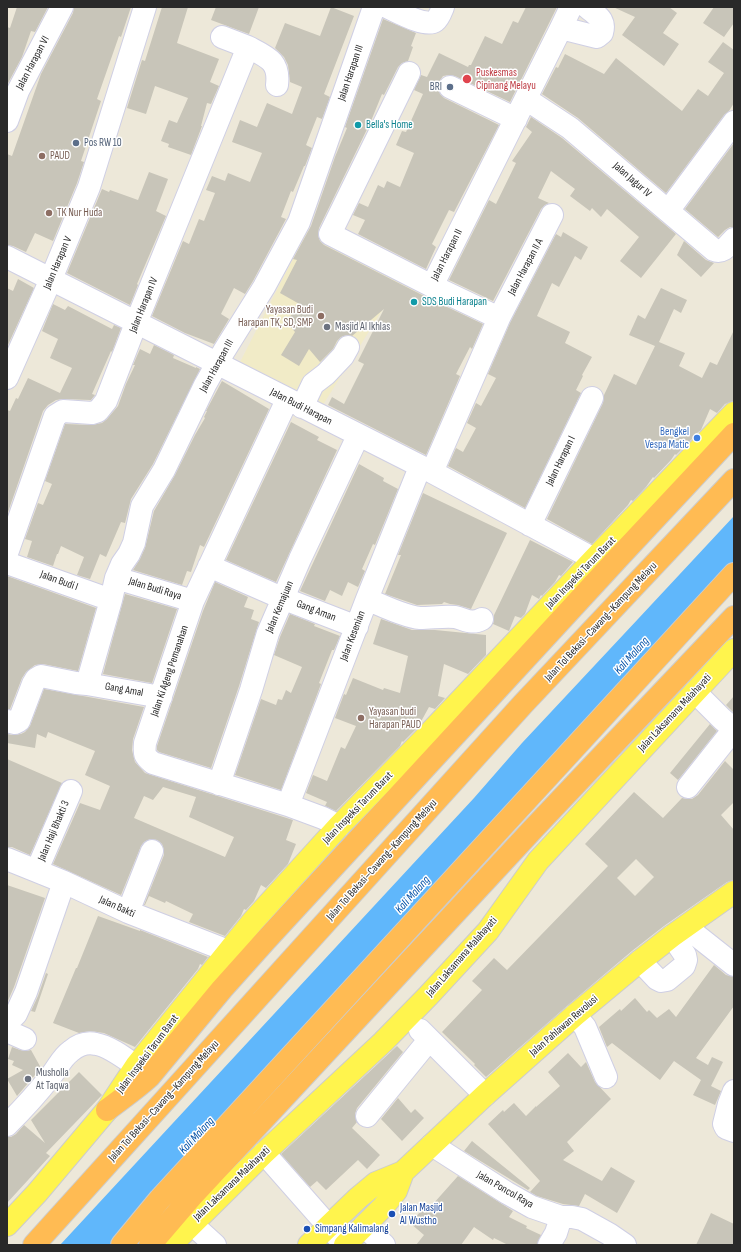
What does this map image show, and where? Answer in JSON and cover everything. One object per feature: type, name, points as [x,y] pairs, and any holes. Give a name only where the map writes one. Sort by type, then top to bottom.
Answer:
[{"type":"highway","points":[[107,1110],[138,1088],[149,1077],[258,950],[734,434]]},
{"type":"highway","name":"Jalan Tol Bekasi–Cawang–Kampung Melayu","points":[[34,1245],[523,704],[734,480]]},
{"type":"highway","points":[[122,1245],[160,1199],[734,574]]},
{"type":"highway","points":[[150,1245],[191,1197],[533,829],[734,617]]},
{"type":"main road","name":"Jalan Inspeksi Tarum Barat","points":[[7,1225],[37,1193],[107,1110],[136,1066],[253,921],[340,826],[734,413]]},
{"type":"main road","name":"Jalan Laksamana Malahayati","points":[[171,1245],[264,1152],[383,1042],[428,996],[488,930],[538,861],[734,650]]},
{"type":"main road","name":"Jalan Pahlawan Revolusi","points":[[310,1245],[358,1198],[376,1183],[403,1172],[485,1095],[575,1015],[640,961],[734,892]]},
{"type":"main road","name":"Jalan Pahlawan Revolusi","points":[[345,1245],[383,1207],[396,1191],[403,1172]]},
{"type":"street","name":"Jalan Harapan VI","points":[[7,121],[12,89],[62,7]]},
{"type":"street","name":"Jalan Harapan V","points":[[7,378],[51,280],[89,187],[145,7]]},
{"type":"street","name":"Jalan Harapan III","points":[[87,684],[116,578],[134,543],[140,512],[145,500],[164,470],[205,385],[224,351],[264,287],[299,222],[374,7]]},
{"type":"street","points":[[387,7],[428,23],[434,22],[443,7]]},
{"type":"street","name":"Jalan Harapan II","points":[[499,318],[432,286],[562,28],[571,7]]},
{"type":"street","points":[[562,28],[597,37],[602,33],[604,26],[602,20],[587,7]]},
{"type":"street","points":[[222,37],[266,56],[276,66],[278,77],[277,85]]},
{"type":"street","name":"Jalan Harapan IV","points":[[7,553],[55,416],[63,411],[92,413],[98,411],[106,401],[248,47]]},
{"type":"street","points":[[409,73],[330,234],[432,286]]},
{"type":"street","points":[[450,87],[516,119]]},
{"type":"street","name":"Jalan Jagur IV","points":[[526,100],[570,128],[714,250],[717,252],[722,250],[734,239]]},
{"type":"street","points":[[668,211],[734,122]]},
{"type":"street","name":"Jalan Harapan II A","points":[[499,318],[552,216]]},
{"type":"street","name":"Jalan Budi Harapan","points":[[7,257],[426,470],[594,559]]},
{"type":"street","points":[[426,470],[499,318]]},
{"type":"street","name":"Jalan Ki Ageng Pemanahan","points":[[340,826],[323,818],[288,806],[153,763],[146,757],[144,752],[145,743],[194,601],[209,566],[295,403],[313,384],[326,374],[343,356],[348,347]]},
{"type":"street","name":"Jalan Harapan I","points":[[530,525],[592,398]]},
{"type":"street","name":"Jalan Kemajuan","points":[[220,784],[268,633],[282,598],[358,436]]},
{"type":"street","name":"Jalan Kesenian","points":[[288,806],[367,599],[426,470]]},
{"type":"street","name":"Jalan Budi I","points":[[7,563],[111,600]]},
{"type":"street","name":"Gang Aman","points":[[209,566],[282,598],[357,627]]},
{"type":"street","name":"Jalan Budi Raya","points":[[116,578],[194,601]]},
{"type":"street","points":[[367,599],[388,608],[419,618],[457,617],[472,622],[477,622],[482,619]]},
{"type":"street","name":"Gang Amal","points":[[7,721],[15,723],[20,721],[33,684],[36,679],[41,676],[161,697]]},
{"type":"street","points":[[688,787],[734,729],[695,692]]},
{"type":"street","name":"Jalan Haji Bhakti 3","points":[[37,870],[71,791]]},
{"type":"street","points":[[128,912],[152,851]]},
{"type":"street","name":"Jalan Bakti","points":[[7,859],[37,870],[62,889],[128,912],[228,951]]},
{"type":"street","points":[[7,873],[62,889],[26,992],[16,1014],[7,1020]]},
{"type":"street","points":[[640,961],[657,979],[661,981],[666,980],[684,966],[686,960],[679,932]]},
{"type":"street","points":[[679,932],[734,965]]},
{"type":"street","points":[[575,1015],[585,1028],[606,1077]]},
{"type":"street","points":[[366,1116],[424,1035],[485,1095]]},
{"type":"street","points":[[7,1125],[52,1076],[64,1057],[71,1050],[82,1044],[97,1044],[110,1049],[136,1066]]},
{"type":"street","points":[[734,1091],[728,1104],[724,1124],[726,1128],[734,1131]]},
{"type":"street","name":"Jalan Poncol Raya","points":[[432,1145],[526,1204],[562,1217],[582,1219],[625,1245]]},
{"type":"street","points":[[264,1152],[345,1245]]},
{"type":"street","points":[[549,1245],[562,1217]]},
{"type":"street","points":[[192,1224],[215,1245]]},
{"type":"street","points":[[364,1226],[384,1245]]},
{"type":"shaded area","name":"Yayasan Budi Harapan TK, SD, SMP","points":[[307,231],[440,301],[426,331],[383,309],[321,408],[239,364]]},
{"type":"water","name":"Kali Malang","points":[[734,516],[734,566],[122,1245],[60,1245],[474,798],[522,743]]},
{"type":"building","points":[[17,7],[48,7],[35,32],[31,31],[22,57],[7,85],[7,27],[10,28]]},
{"type":"building","points":[[74,7],[131,7],[121,37],[119,36],[97,99],[101,101],[81,161],[84,162],[77,183],[53,241],[35,233],[26,252],[7,245],[7,154],[12,156],[41,74],[73,13]]},
{"type":"building","points":[[162,7],[188,7],[177,43],[219,59],[210,82],[219,86],[211,104],[207,103],[202,126],[191,155],[168,147],[169,144],[161,141],[169,120],[177,123],[188,98],[155,86],[146,114],[127,108],[142,60],[145,61]]},
{"type":"building","points":[[216,7],[259,7],[249,34],[211,20]]},
{"type":"building","points":[[331,7],[354,16],[324,94],[330,97],[322,119],[317,117],[306,145],[312,148],[293,192],[291,191],[281,217],[286,219],[245,294],[234,288],[221,314],[229,319],[214,344],[185,333],[152,316],[183,241],[189,244],[199,219],[204,221],[215,193],[206,190],[212,176],[225,181],[228,173],[250,182],[262,153],[232,142],[240,120],[257,127],[267,103],[292,114],[302,87],[290,82],[288,65],[284,57],[275,48],[285,23],[320,36]]},
{"type":"building","points":[[526,7],[557,7],[510,102],[455,76],[443,76],[439,82],[438,88],[440,94],[444,98],[499,125],[454,212],[449,210],[432,244],[436,247],[426,269],[358,234],[365,220],[353,215],[359,203],[368,207],[378,185],[384,188],[387,181],[400,187],[414,153],[396,145],[402,131],[406,132],[423,94],[414,90],[421,75],[427,77],[439,53],[468,67],[471,65],[485,36],[502,44],[513,21],[518,23]]},
{"type":"building","points":[[613,7],[669,7],[677,13],[663,33],[679,44],[664,66],[622,35],[635,17]]},
{"type":"building","points":[[714,7],[734,7],[734,23],[724,37],[703,23]]},
{"type":"building","points":[[383,19],[416,33],[411,46],[413,47],[408,61],[402,63],[398,67],[384,95],[382,94],[371,121],[319,228],[318,235],[320,241],[324,245],[483,324],[472,349],[470,347],[456,374],[460,376],[426,455],[328,405],[332,397],[344,404],[364,364],[358,361],[384,309],[352,336],[347,335],[341,337],[333,349],[320,362],[309,349],[299,366],[281,355],[295,332],[285,320],[303,306],[280,293],[297,260],[293,259],[311,226],[335,157],[347,128],[345,127]]},
{"type":"building","points":[[723,42],[734,50],[734,103],[666,193],[578,118],[542,94],[556,67],[558,68],[565,54],[604,74],[616,58],[682,111],[698,89],[708,96],[724,73],[708,62]]},
{"type":"building","points":[[531,117],[562,138],[676,234],[641,278],[620,261],[639,237],[607,209],[601,217],[592,208],[590,211],[570,196],[575,189],[551,171],[538,198],[549,203],[541,209],[493,301],[449,280],[489,200],[496,204],[516,163],[512,161],[532,132],[526,127]]},
{"type":"building","points":[[734,143],[734,227],[730,227],[725,230],[718,237],[685,209]]},
{"type":"building","points":[[149,172],[168,179],[156,211],[166,216],[137,284],[138,285],[130,305],[67,273],[102,189],[109,192],[110,190],[138,200]]},
{"type":"building","points":[[563,232],[588,247],[581,260],[575,256],[559,287],[552,283],[537,316],[570,332],[565,343],[592,357],[576,390],[581,393],[525,508],[448,466],[456,448],[463,452],[476,428],[467,423],[476,403],[481,406],[496,378],[488,374],[510,323],[556,234],[561,237]]},
{"type":"building","points":[[684,241],[706,260],[714,263],[701,277],[677,255]]},
{"type":"building","points":[[18,279],[34,288],[7,347],[7,288],[13,291]]},
{"type":"building","points":[[661,288],[687,300],[681,313],[674,309],[659,342],[685,353],[679,366],[702,378],[710,362],[717,365],[734,330],[734,398],[733,401],[725,404],[717,413],[710,409],[701,430],[696,433],[694,437],[676,455],[675,454],[633,501],[631,500],[592,544],[547,519],[603,403],[604,395],[614,374],[636,385],[655,346],[629,335],[638,315],[645,319]]},
{"type":"building","points":[[53,304],[65,310],[68,306],[112,329],[114,325],[121,328],[112,352],[111,351],[92,394],[95,395],[91,400],[56,400],[48,405],[43,411],[7,515],[7,410],[10,411],[16,398],[18,399],[28,378],[60,393],[72,368],[50,358],[58,339],[42,331]]},
{"type":"building","points":[[154,345],[174,355],[173,358],[200,369],[153,464],[131,499],[125,523],[121,522],[106,557],[100,554],[90,579],[77,575],[84,557],[61,546],[53,566],[27,557],[32,541],[25,539],[38,503],[43,505],[52,484],[45,481],[65,424],[91,425],[102,423],[107,419],[118,406],[140,349],[150,354]]},
{"type":"building","points":[[222,381],[269,409],[204,547],[200,545],[191,572],[187,571],[182,585],[133,570],[145,548],[154,511],[205,418],[206,411]]},
{"type":"building","points":[[291,422],[319,437],[317,440],[337,450],[276,582],[226,560]]},
{"type":"building","points":[[359,464],[384,478],[383,481],[398,489],[375,545],[373,544],[362,569],[365,571],[358,587],[348,582],[342,596],[330,590],[325,601],[300,591]]},
{"type":"building","points":[[423,493],[507,533],[471,609],[444,602],[442,604],[417,605],[385,594],[401,555],[398,555]]},
{"type":"building","points":[[530,540],[573,562],[561,576],[559,575],[555,582],[542,596],[541,595],[539,599],[532,595],[525,614],[521,618],[515,616],[509,631],[493,624],[494,615]]},
{"type":"building","points":[[7,576],[96,608],[78,671],[43,664],[35,665],[26,672],[22,678],[10,709],[7,709]]},
{"type":"building","points":[[215,582],[248,597],[244,607],[254,610],[251,619],[259,622],[211,768],[159,752],[157,750],[157,746],[203,611]]},
{"type":"building","points":[[125,594],[177,609],[152,683],[103,674]]},
{"type":"building","points":[[290,614],[315,624],[314,626],[340,636],[334,650],[332,650],[319,683],[321,684],[281,790],[235,775],[261,699],[276,705],[278,699],[282,700],[286,690],[291,693],[302,667],[274,655]]},
{"type":"building","points":[[381,619],[412,630],[435,630],[486,635],[486,655],[468,674],[444,664],[438,696],[445,698],[435,709],[429,707],[418,727],[403,742],[402,741],[400,746],[336,811],[325,806],[327,802],[306,793],[313,775],[327,781],[341,747],[345,749],[356,726],[335,718],[344,694],[346,695],[353,678],[383,690],[384,688],[400,693],[408,656],[373,644]]},
{"type":"building","points":[[44,689],[144,707],[133,739],[132,750],[135,762],[145,773],[293,820],[286,840],[296,844],[288,864],[266,888],[261,885],[254,901],[246,910],[244,909],[241,916],[225,936],[189,922],[193,914],[166,901],[165,903],[149,896],[144,905],[164,855],[162,844],[157,840],[150,839],[144,842],[141,846],[121,895],[53,864],[80,803],[100,810],[110,786],[85,775],[95,751],[48,732],[46,738],[37,734],[35,748],[7,743],[7,734],[21,734],[30,726]],"holes":[[[163,787],[196,797],[189,817],[234,837],[225,857],[134,818],[144,796],[153,800]]]},
{"type":"building","points":[[734,696],[734,713],[726,705]]},
{"type":"building","points":[[710,724],[717,731],[678,780],[670,773]]},
{"type":"building","points":[[7,759],[62,783],[30,855],[12,847],[7,847]]},
{"type":"building","points":[[725,761],[734,770],[734,802],[721,815],[734,830],[734,880],[727,882],[664,926],[632,951],[486,1077],[474,1065],[475,1064],[442,1032],[482,990],[472,981],[494,958],[507,970],[608,866],[585,844],[634,792],[663,818],[682,798],[692,799],[698,795]],"holes":[[[636,859],[654,877],[635,896],[617,878]]]},
{"type":"building","points":[[7,885],[45,898],[7,1003]]},
{"type":"building","points":[[98,916],[140,930],[208,957],[202,965],[200,964],[198,969],[135,1047],[104,1033],[90,1031],[79,1033],[53,1023]]},
{"type":"building","points":[[714,965],[726,975],[734,977],[734,1006],[696,1058],[708,1065],[712,1057],[723,1062],[711,1086],[721,1091],[715,1105],[693,1095],[701,1080],[674,1061],[660,1080],[612,1043],[607,1047],[599,1027],[620,1009],[621,1011],[635,998],[647,1012],[649,1010],[657,1018],[669,1009],[676,1017]]},
{"type":"building","points":[[46,973],[48,974],[35,1012],[31,1011],[38,996]]},
{"type":"building","points":[[397,1046],[403,1052],[357,1108],[355,1114],[357,1122],[352,1128],[380,1155],[367,1169],[358,1160],[326,1190],[317,1181],[310,1187],[281,1154]]},
{"type":"building","points":[[12,1047],[26,1051],[31,1050],[41,1068],[17,1096],[7,1079],[23,1070],[12,1065],[14,1061],[8,1059]]},
{"type":"building","points":[[568,1053],[581,1067],[586,1062],[595,1082],[611,1099],[567,1142],[574,1151],[563,1160],[602,1181],[611,1167],[635,1181],[617,1213],[585,1194],[579,1206],[563,1204],[537,1196],[530,1192],[540,1181],[488,1124],[503,1110],[504,1112],[514,1103],[526,1116],[560,1086],[548,1072]]},
{"type":"building","points":[[79,1072],[102,1095],[46,1153],[50,1156],[7,1203],[7,1137],[11,1137],[16,1134],[24,1125],[45,1143],[31,1120]]},
{"type":"building","points":[[398,1098],[411,1113],[415,1109],[424,1118],[402,1141],[381,1119]]},
{"type":"building","points":[[472,1141],[530,1188],[528,1190],[464,1151]]},
{"type":"building","points":[[458,1176],[513,1211],[509,1217],[527,1226],[526,1228],[541,1235],[537,1245],[508,1245],[494,1238],[493,1240],[474,1227],[461,1245],[416,1245],[424,1235],[410,1223],[422,1210],[425,1213]]},
{"type":"building","points":[[711,1213],[734,1224],[734,1245],[696,1245]]},
{"type":"place","name":"Puskesmas Cipinang Melayu","points":[[467,79]]},
{"type":"place","name":"BRI","points":[[450,87]]},
{"type":"place","name":"Bella's Home","points":[[358,125]]},
{"type":"place","name":"Pos RW 10","points":[[76,143]]},
{"type":"place","name":"PAUD","points":[[42,156]]},
{"type":"place","name":"TK Nur Huda","points":[[49,213]]},
{"type":"place","name":"SDS Budi Harapan","points":[[414,302]]},
{"type":"place","name":"Yayasan Budi Harapan TK, SD, SMP","points":[[321,316]]},
{"type":"place","name":"Masjid Al Ikhlas","points":[[327,327]]},
{"type":"place","name":"Bengkel Vespa Matic","points":[[697,438]]},
{"type":"place","name":"Yayasan budi Harapan PAUD","points":[[361,718]]},
{"type":"place","name":"Musholla At Taqwa","points":[[28,1079]]},
{"type":"place","name":"Jalan Masjid Al Wustho","points":[[392,1214]]},
{"type":"place","name":"Simpang Kalimalang","points":[[307,1229]]}]
